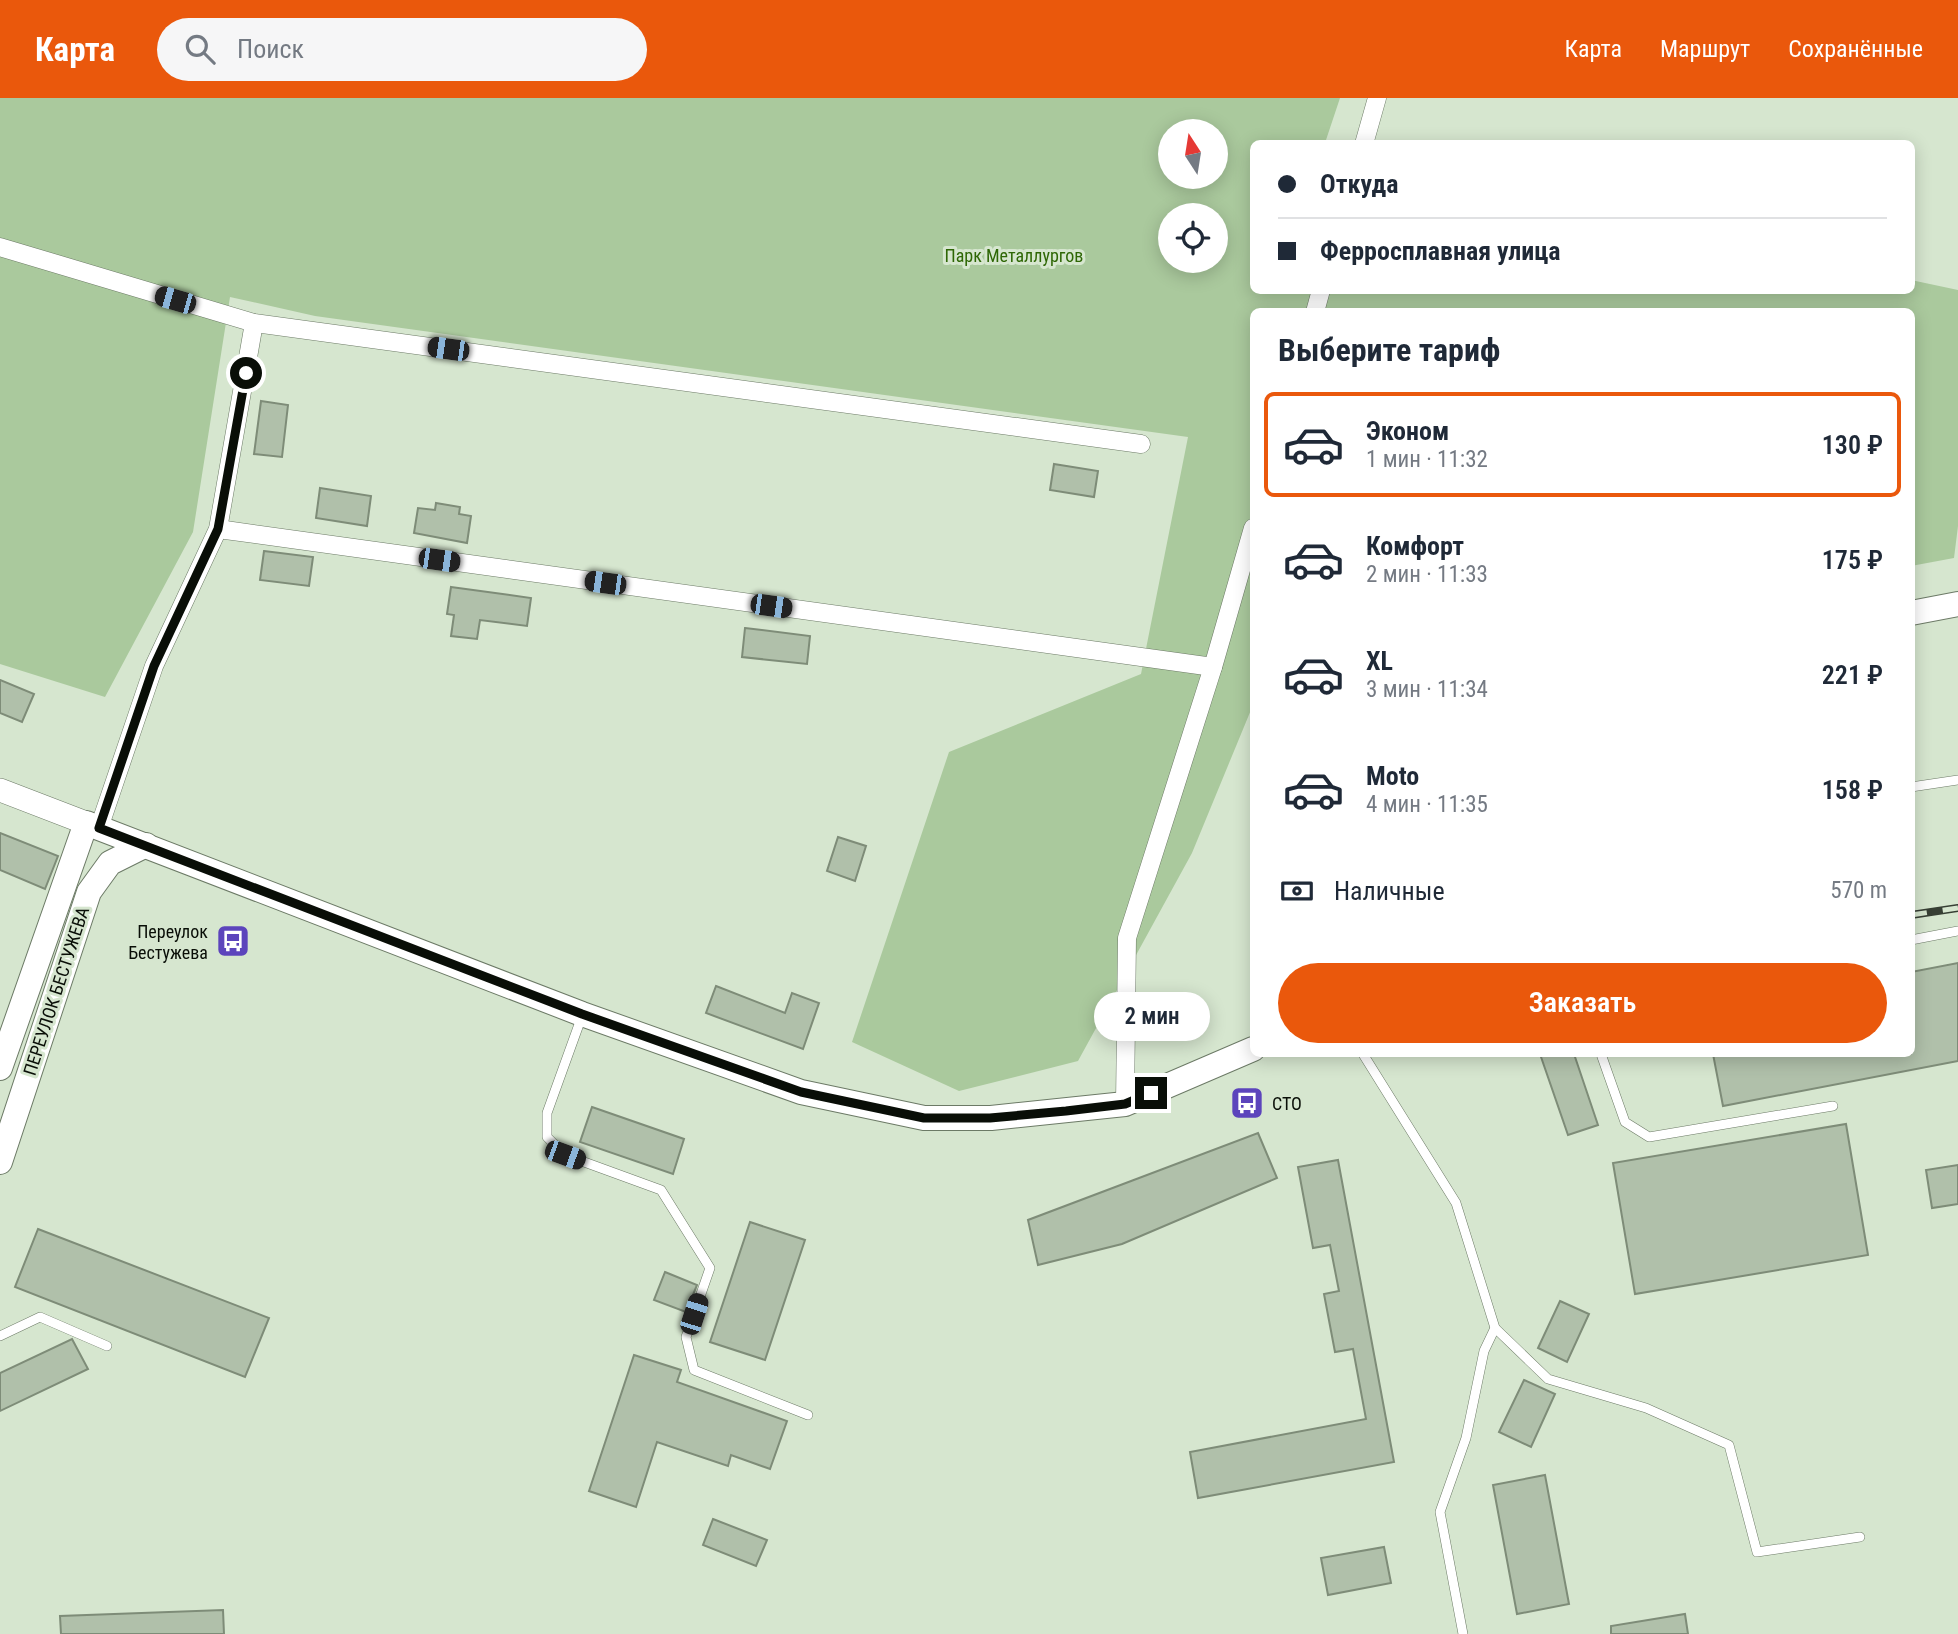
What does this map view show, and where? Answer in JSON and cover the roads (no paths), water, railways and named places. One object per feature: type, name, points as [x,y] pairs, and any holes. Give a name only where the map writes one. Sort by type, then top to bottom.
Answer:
[{"type":"main road","points":[[1915,612],[1958,604]]},
{"type":"main road","points":[[93,826],[582,1014],[801,1092],[924,1118],[990,1118],[1125,1104],[1250,1050]]},
{"type":"main road","name":"ПЕРЕУЛОК БЕСТУЖЕВА","points":[[0,1068],[93,826]]},
{"type":"main road","name":"ПЕРЕУЛОК БЕСТУЖЕВА","points":[[0,1162],[89,892],[110,863],[146,845]]},
{"type":"street","points":[[1365,140],[1377,98]]},
{"type":"street","points":[[0,247],[254,323],[1141,444]]},
{"type":"street","points":[[0,790],[93,826],[154,666],[218,529],[254,323]]},
{"type":"street","points":[[218,529],[1213,667]]},
{"type":"street","points":[[1125,1104],[1127,938],[1213,667],[1250,538]]},
{"type":"lane","points":[[1915,786],[1958,780]]},
{"type":"lane","points":[[1915,939],[1958,931]]},
{"type":"lane","points":[[582,1014],[547,1114],[547,1137],[565,1155],[661,1190],[710,1268],[686,1337],[694,1370],[808,1415]]},
{"type":"lane","points":[[1365,1057],[1456,1203],[1495,1328],[1548,1380],[1646,1408],[1729,1445],[1757,1552],[1860,1537]]},
{"type":"lane","points":[[1602,1057],[1625,1122],[1649,1137],[1833,1106]]},
{"type":"lane","points":[[0,1336],[40,1317],[107,1346]]},
{"type":"lane","points":[[1463,1634],[1440,1512],[1466,1437],[1484,1351],[1495,1328]]},
{"type":"railway","points":[[1915,914],[1958,908]]},
{"type":"place","name":"Переулок Бестужева","points":[[233,941]]},
{"type":"place","name":"СТО","points":[[1247,1103]]},
{"type":"park label","name":"Парк Металлургов","points":[[1014,255]]}]
